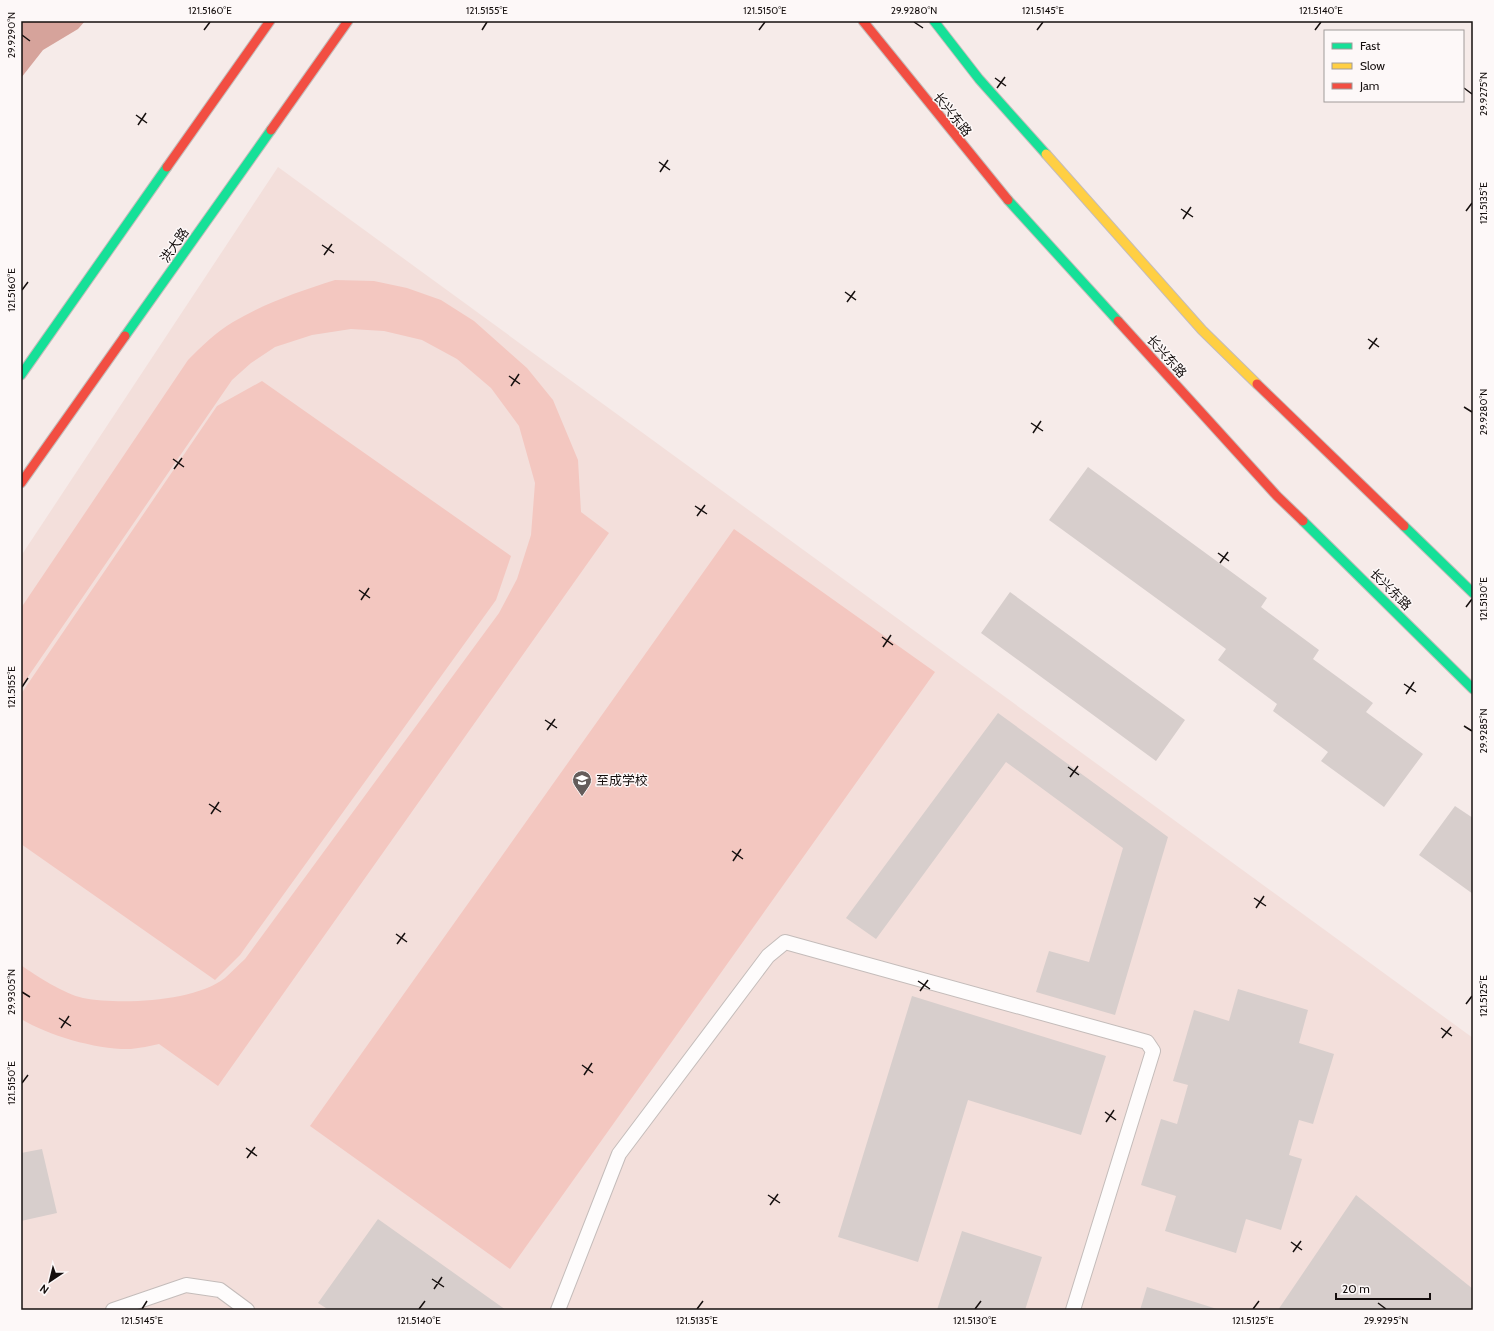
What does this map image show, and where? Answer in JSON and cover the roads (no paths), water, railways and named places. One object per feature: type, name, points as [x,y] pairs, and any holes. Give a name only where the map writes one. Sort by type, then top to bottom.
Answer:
[{"type":"main road","points":[[21,375],[270,21]]},
{"type":"main road","name":"洪大路","points":[[21,483],[348,21]]},
{"type":"main road","name":"长兴东路","points":[[863,21],[995,186],[1277,496],[1473,689]]},
{"type":"main road","points":[[934,21],[979,79],[1202,330],[1473,593]]},
{"type":"lane","points":[[562,1309],[619,1154],[768,956],[785,942],[1147,1042],[1153,1051],[1073,1310]]},
{"type":"lane","points":[[113,1310],[186,1285],[220,1290],[247,1310]]},
{"type":"place","name":"至成学校","points":[[582,797]]}]
